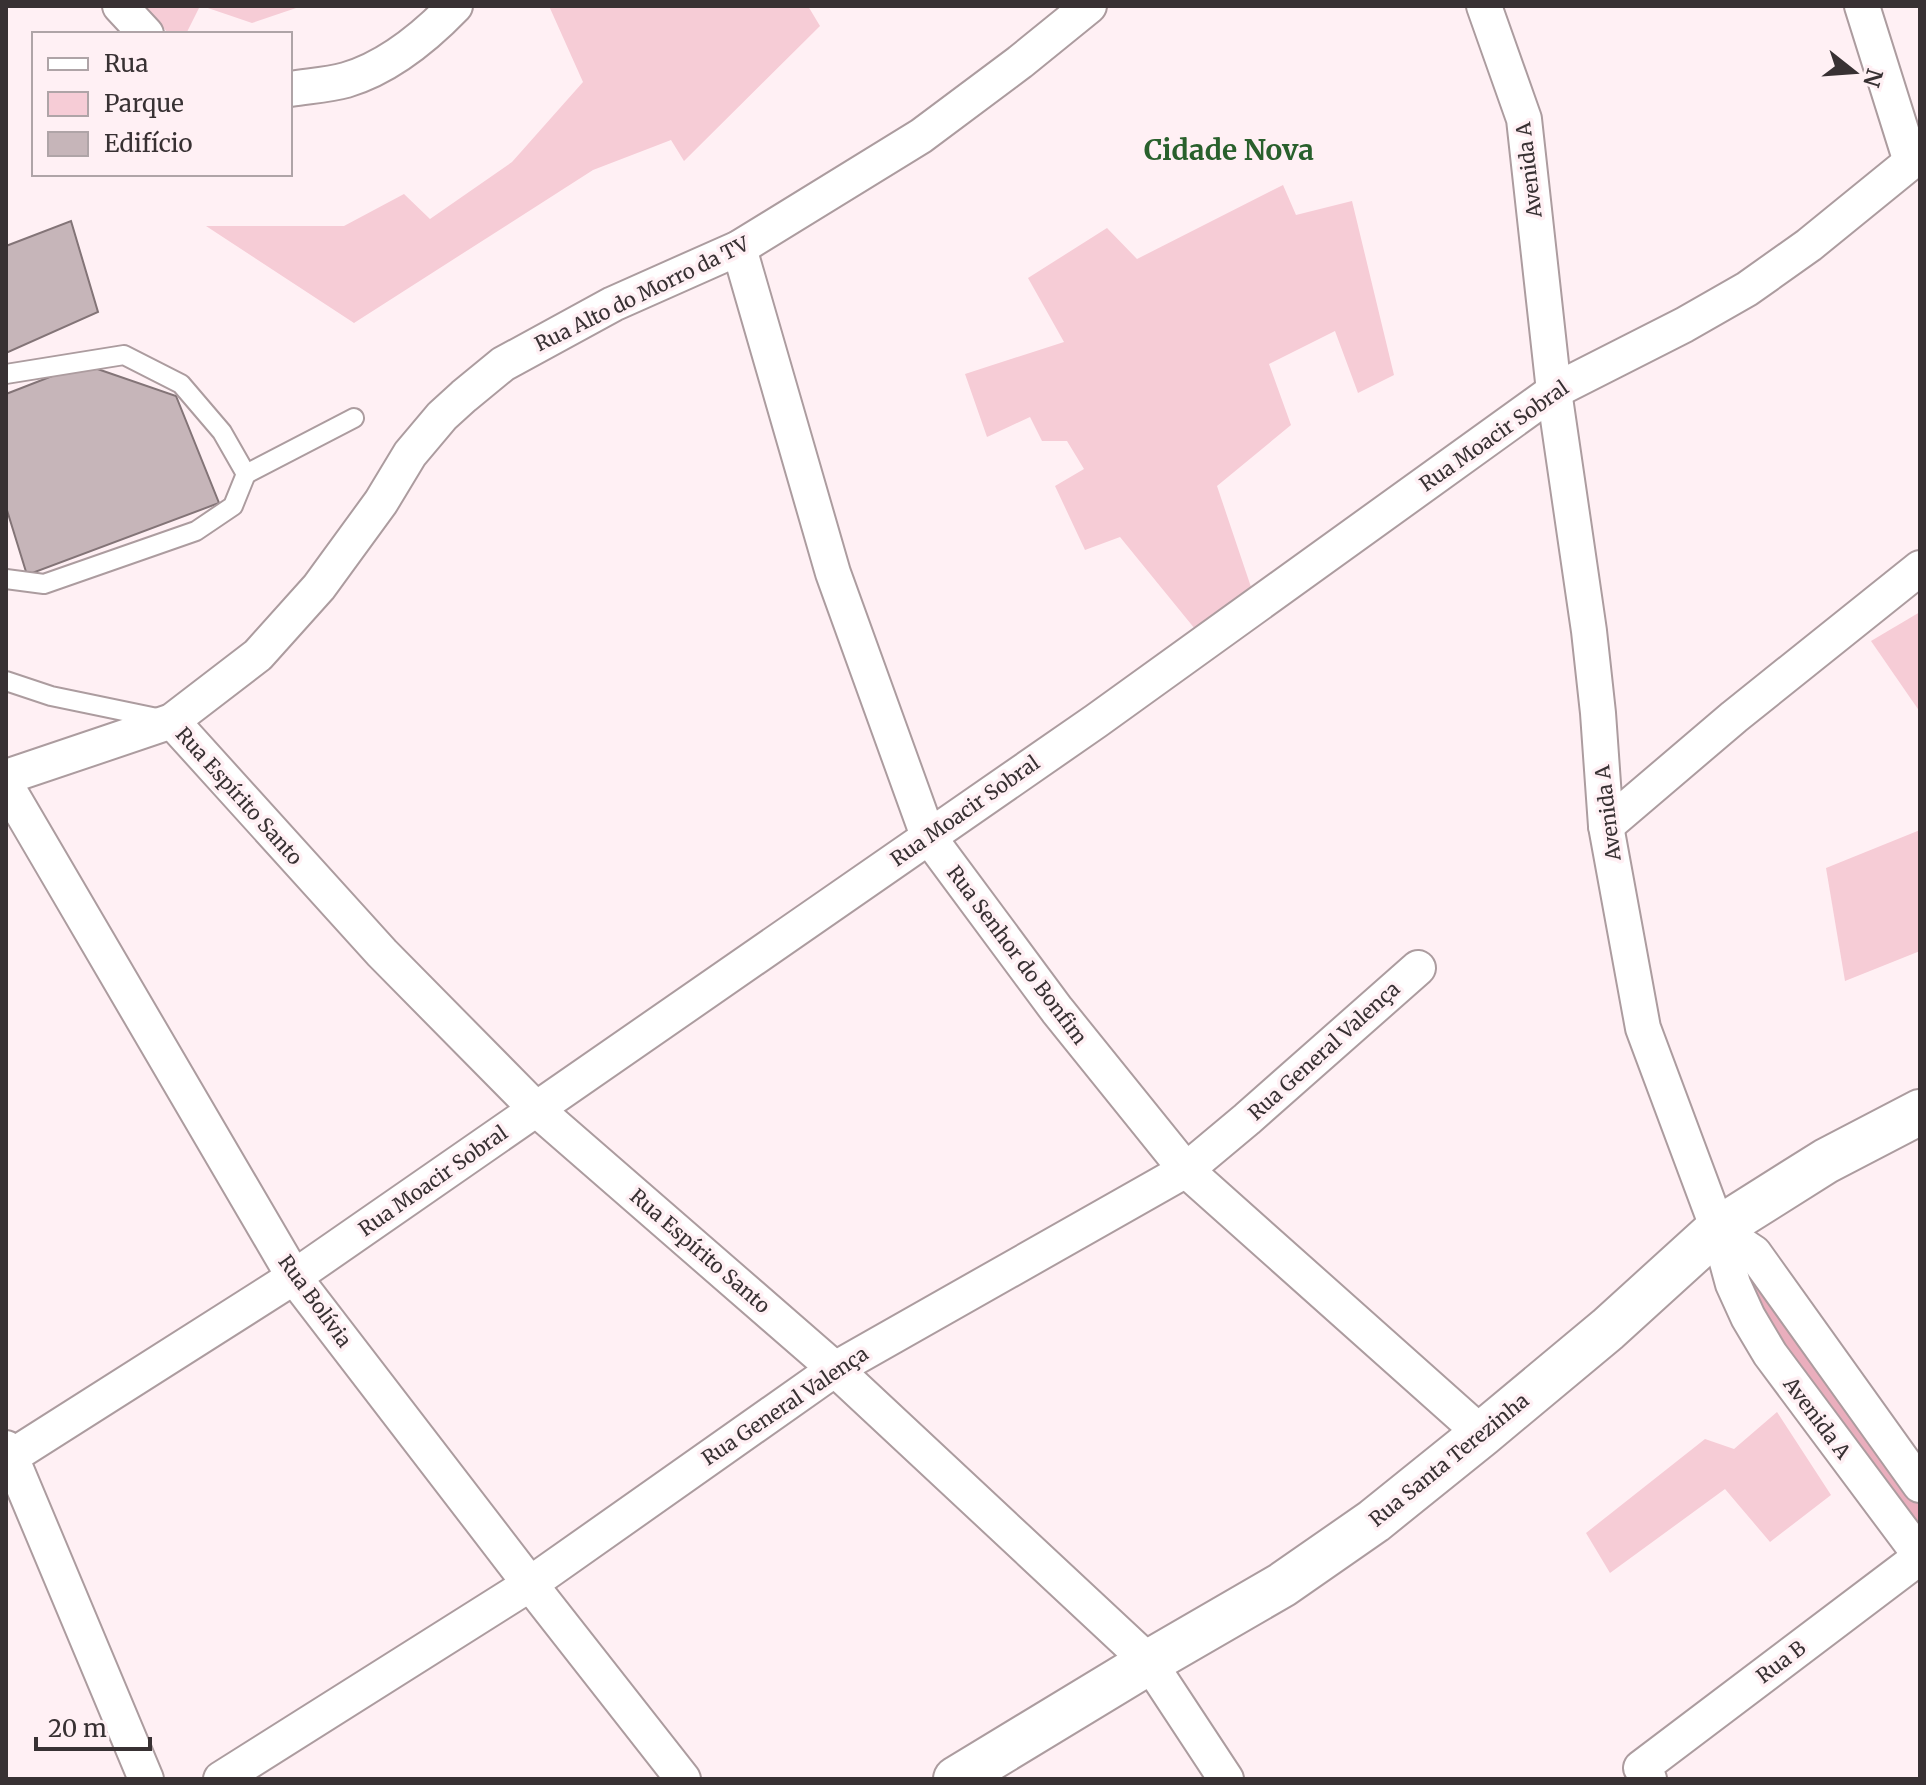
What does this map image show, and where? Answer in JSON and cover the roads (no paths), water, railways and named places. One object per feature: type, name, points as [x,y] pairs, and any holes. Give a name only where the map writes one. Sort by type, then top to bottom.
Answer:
[{"type":"street","points":[[120,6],[144,32]]},
{"type":"street","points":[[292,89],[347,80],[386,62],[430,31],[455,6]]},
{"type":"street","name":"Rua Alto do Morro da TV","points":[[6,777],[172,721],[258,655],[319,587],[372,514],[410,454],[442,416],[503,364],[613,304],[739,248],[921,136],[1089,6]]},
{"type":"street","name":"Avenida A","points":[[1484,6],[1524,119],[1554,391],[1589,631],[1606,826],[1643,1028],[1718,1229],[1733,1284],[1748,1317],[1770,1354],[1920,1556]]},
{"type":"street","points":[[1862,6],[1916,160]]},
{"type":"street","name":"Rua Moacir Sobral","points":[[8,1455],[294,1277],[1121,703],[1554,391],[1747,289],[1809,245],[1916,160]]},
{"type":"street","name":"Rua Senhor do Bonfim","points":[[739,248],[833,573],[928,836],[1057,1010],[1186,1170],[1482,1434]]},
{"type":"street","points":[[1606,826],[1734,717],[1920,568]]},
{"type":"street","name":"Rua Espírito Santo","points":[[172,721],[382,953],[536,1109],[835,1369],[1149,1662],[1226,1779]]},
{"type":"street","name":"Rua Bolívia","points":[[6,785],[294,1277],[683,1779]]},
{"type":"street","name":"Rua General Valença","points":[[221,1779],[530,1584],[835,1369],[1186,1170],[1418,968]]},
{"type":"street","name":"Rua Santa Terezinha","points":[[956,1779],[1282,1585],[1374,1521],[1482,1434],[1608,1329],[1718,1229],[1826,1161],[1920,1112]]},
{"type":"street","points":[[1718,1229],[1754,1253],[1920,1485]]},
{"type":"street","points":[[8,1455],[146,1779]]},
{"type":"street","name":"Rua B","points":[[1645,1774],[1920,1556]]},
{"type":"lane","points":[[6,374],[124,355],[181,384],[222,432],[246,474]]},
{"type":"lane","points":[[6,579],[44,584],[196,531],[233,506],[246,474],[354,418]]},
{"type":"lane","points":[[6,681],[51,696],[172,721]]},
{"type":"waterway","points":[[1749,1282],[1920,1517]]},
{"type":"district","name":"Cidade Nova","points":[[1229,150]]}]
